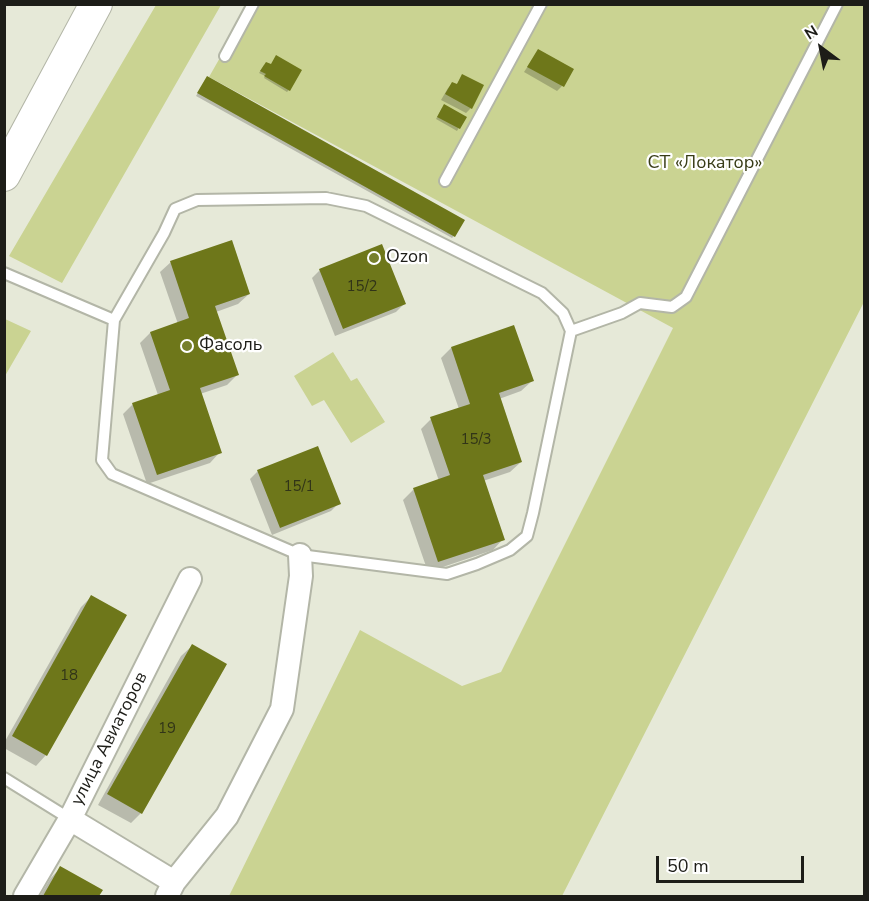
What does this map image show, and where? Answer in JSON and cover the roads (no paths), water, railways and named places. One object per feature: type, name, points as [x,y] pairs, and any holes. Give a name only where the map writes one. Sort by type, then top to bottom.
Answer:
[{"type":"main road","points":[[4,175],[96,4]]},
{"type":"street","points":[[70,819],[171,889],[227,816],[282,709],[302,576],[300,555]]},
{"type":"street","name":"улица Авиаторов","points":[[25,897],[70,819],[190,579]]},
{"type":"lane","points":[[225,57],[253,4]]},
{"type":"lane","points":[[445,181],[541,4]]},
{"type":"lane","points":[[571,331],[622,313],[640,303],[672,307],[686,297],[837,4]]},
{"type":"lane","points":[[326,198],[366,206],[542,294],[563,313],[571,331],[526,536],[510,550],[447,574],[300,555],[112,474],[102,460],[114,320],[164,233],[174,208],[197,200],[326,198]]},
{"type":"lane","points":[[4,273],[114,320]]},
{"type":"lane","points":[[4,778],[70,819]]},
{"type":"place","name":"Ozon","points":[[374,258]]},
{"type":"place","name":"Фасоль","points":[[187,346]]},
{"type":"park label","name":"СТ «Локатор»","points":[[705,164]]}]
